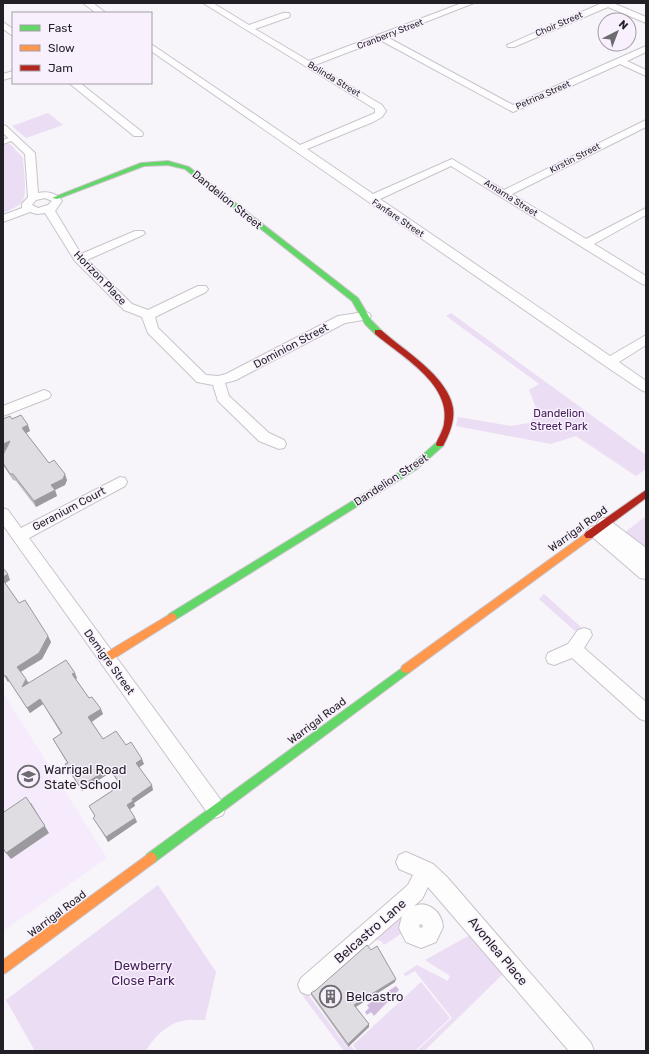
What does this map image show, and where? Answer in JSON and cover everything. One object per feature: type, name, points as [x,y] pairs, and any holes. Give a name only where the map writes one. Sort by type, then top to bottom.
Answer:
[{"type":"street","points":[[87,3],[100,12]]},
{"type":"street","name":"Bolinda Street","points":[[207,3],[372,102],[379,107],[381,111],[379,115],[370,120],[299,149]]},
{"type":"street","name":"Cranberry Street","points":[[309,64],[470,3]]},
{"type":"street","points":[[607,3],[646,20]]},
{"type":"street","name":"Choir Street","points":[[511,45],[607,3]]},
{"type":"street","points":[[249,28],[286,15]]},
{"type":"street","points":[[3,25],[12,32]]},
{"type":"street","name":"Petrina Street","points":[[380,37],[513,109],[646,49]]},
{"type":"street","name":"Fanfare Street","points":[[152,48],[646,386]]},
{"type":"street","points":[[620,61],[646,73]]},
{"type":"street","points":[[75,84],[138,134]]},
{"type":"street","name":"Kirstin Street","points":[[504,194],[646,123]]},
{"type":"street","points":[[3,128],[30,153],[33,197]]},
{"type":"street","name":"Dandelion Street","points":[[55,198],[136,166],[158,162],[174,163],[187,168],[355,300],[373,328],[428,372],[442,388],[449,405],[450,419],[440,444],[430,455],[414,467],[106,658]]},
{"type":"street","name":"Amarna Street","points":[[371,199],[452,162],[646,281]]},
{"type":"street","points":[[3,219],[29,209],[37,211],[49,210],[56,204],[55,198],[45,195],[33,197],[27,204],[29,209]]},
{"type":"street","name":"Horizon Place","points":[[49,210],[79,259],[128,307],[148,315]]},
{"type":"street","points":[[586,244],[646,211]]},
{"type":"street","points":[[79,259],[139,233]]},
{"type":"street","points":[[202,289],[148,315],[152,330],[202,379],[218,381],[223,398],[264,437],[278,444]]},
{"type":"street","name":"Dominion Street","points":[[218,381],[231,377],[342,319],[365,316]]},
{"type":"street","points":[[609,362],[646,339]]},
{"type":"street","points":[[3,411],[44,395]]},
{"type":"street","name":"Geranium Court","points":[[19,536],[120,482]]},
{"type":"street","name":"Warrigal Road","points":[[3,968],[216,809],[646,493]]},
{"type":"street","name":"Demigre Street","points":[[3,514],[216,809]]},
{"type":"street","points":[[599,528],[646,557]]},
{"type":"street","points":[[599,528],[646,573]]},
{"type":"street","points":[[554,658],[579,642],[646,713]]},
{"type":"street","name":"Avonlea Place","points":[[406,862],[426,871],[457,903],[583,1051]]},
{"type":"street","name":"Belcastro Lane","points":[[308,985],[415,892],[426,871]]},
{"type":"street","points":[[415,892],[420,914]]},
{"type":"lane","points":[[3,142],[15,138]]},
{"type":"shaded area","name":"Warrigal Road State School","points":[[3,693],[107,858],[3,931]]},
{"type":"shaded area","points":[[396,986],[399,990],[374,1016],[371,1012],[367,1015],[365,1012],[369,1008],[367,1005]]},
{"type":"green space","points":[[48,113],[63,125],[26,138],[12,126]]},
{"type":"green space","points":[[3,142],[10,144],[23,158],[25,193],[20,204],[3,213]]},
{"type":"green space","name":"Dandelion Street Park","points":[[451,313],[646,455],[646,469],[636,476],[576,436],[551,444],[456,426],[458,417],[511,426],[529,423],[538,413],[529,390],[539,384],[446,316]]},
{"type":"green space","points":[[646,516],[646,551],[624,533]]},
{"type":"green space","points":[[544,594],[582,628],[576,632],[539,599]]},
{"type":"green space","name":"Dewberry Close Park","points":[[158,885],[216,972],[205,1020],[185,1020],[171,1025],[152,1041],[146,1051],[35,1051],[6,1000]]},
{"type":"green space","points":[[410,902],[408,929],[384,945],[381,941],[376,940],[367,945]]},
{"type":"green space","points":[[470,935],[503,974],[424,1051],[417,1051],[452,1018],[415,971],[406,976],[403,974],[417,965],[448,981],[450,976],[425,960]]},
{"type":"green space","points":[[421,982],[450,1018],[415,1051],[357,1051],[353,1045]]},
{"type":"green space","points":[[304,989],[347,1047],[350,1045],[355,1051],[344,1051],[300,992]]},
{"type":"building","points":[[21,415],[28,425],[22,428],[49,463],[54,460],[65,474],[63,479],[51,485],[55,490],[34,501],[13,474],[10,474],[3,463],[3,455],[10,441],[3,444],[3,419],[10,416],[12,419]]},
{"type":"building","points":[[3,568],[8,574],[3,577]]},
{"type":"building","points":[[3,580],[19,603],[25,600],[48,636],[39,653],[17,667],[26,679],[22,687],[66,660],[75,673],[72,674],[89,698],[92,697],[101,709],[88,717],[103,739],[116,731],[126,745],[131,742],[142,759],[136,763],[152,785],[132,799],[133,801],[127,805],[135,818],[106,837],[93,818],[95,816],[89,806],[121,785],[109,768],[80,787],[65,764],[68,763],[53,739],[62,733],[40,699],[27,708],[6,676],[3,674]]},
{"type":"building","points":[[26,797],[45,826],[6,853],[3,848],[3,810],[4,812]]},
{"type":"building","name":"Belcastro","points":[[367,945],[371,950],[377,946],[396,979],[354,1005],[369,1024],[348,1044],[311,993]]},
{"type":"traffic: fast","points":[[55,198],[143,164],[168,163],[187,168],[355,300],[368,322],[378,332]]},
{"type":"traffic: fast","points":[[172,617],[414,467],[440,444]]},
{"type":"traffic: fast","points":[[151,858],[406,669]]},
{"type":"traffic: slow","points":[[406,669],[589,535]]},
{"type":"traffic: slow","points":[[106,658],[172,617]]},
{"type":"traffic: slow","points":[[3,968],[151,858]]},
{"type":"traffic: jam","points":[[378,332],[433,379],[443,393],[449,408],[448,425],[440,444]]},
{"type":"traffic: jam","points":[[589,535],[646,493]]},
{"type":"place","name":"Warrigal Road State School","points":[[29,776]]},
{"type":"place","name":"Belcastro","points":[[330,996]]}]
